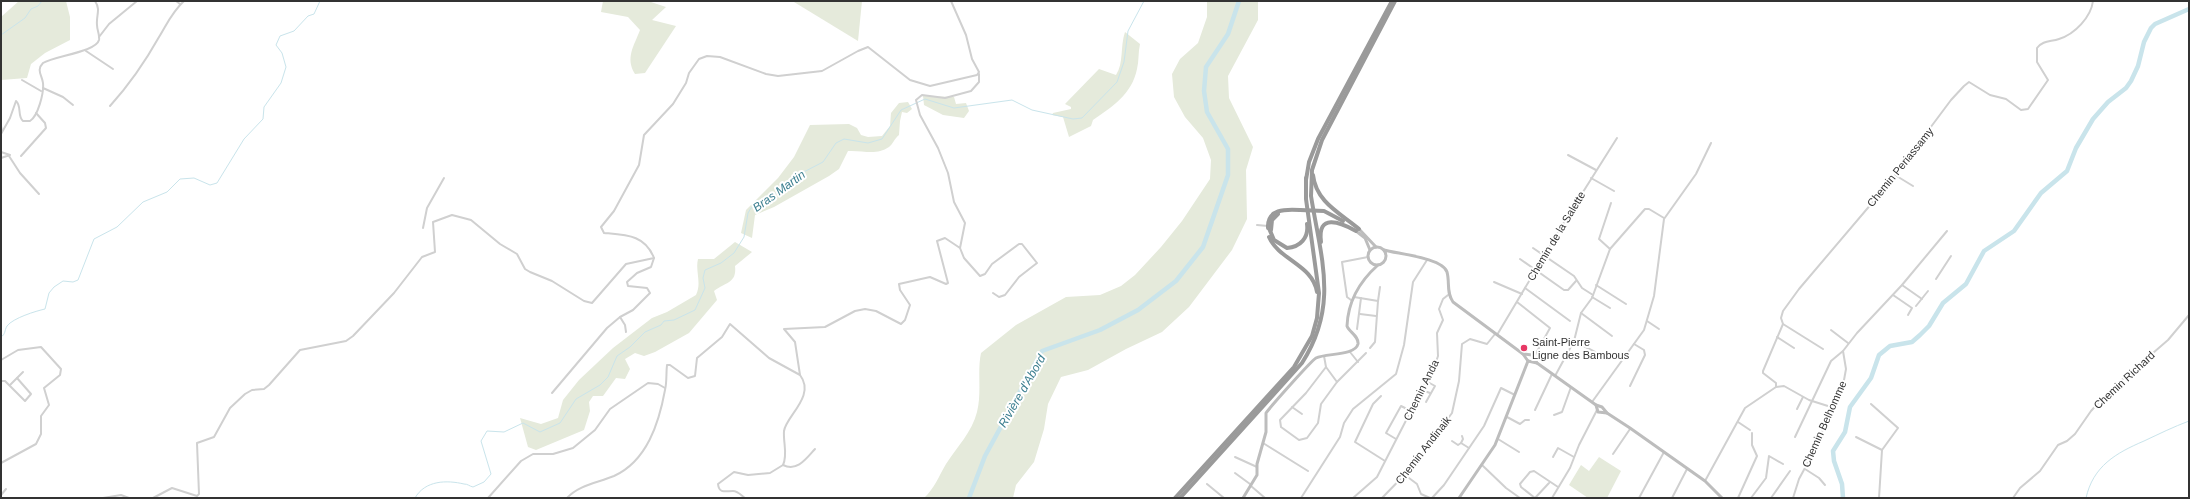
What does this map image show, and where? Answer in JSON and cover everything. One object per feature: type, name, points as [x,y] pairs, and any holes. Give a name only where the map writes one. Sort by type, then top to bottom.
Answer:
[{"type":"highway","points":[[1268,226],[1271,235],[1278,244],[1287,248],[1297,246],[1304,240],[1308,228],[1304,194],[1312,153],[1318,139],[1392,1]]},
{"type":"highway","points":[[1325,304],[1324,279],[1311,180],[1313,161],[1333,117],[1395,1]]},
{"type":"highway","points":[[1333,117],[1316,157],[1314,180],[1318,194],[1357,230]]},
{"type":"highway","points":[[1175,498],[1294,367],[1309,344],[1315,328],[1320,293],[1306,199],[1306,178]]},
{"type":"highway","points":[[1315,328],[1318,302],[1315,285],[1306,271],[1274,246],[1268,235],[1270,219],[1278,211],[1300,210],[1324,212],[1353,226],[1357,230]]},
{"type":"highway","points":[[1268,226],[1272,220],[1283,211],[1300,210]]},
{"type":"highway","points":[[1271,235],[1272,220]]},
{"type":"highway","points":[[1180,498],[1302,363],[1317,338],[1325,304],[1326,279],[1320,230],[1326,224],[1333,222],[1357,230]]},
{"type":"main road","points":[[1357,230],[1376,247],[1394,253],[1427,260],[1445,268],[1448,278],[1448,295],[1453,302],[1523,354],[1529,361],[1537,363]]},
{"type":"main road","points":[[1357,230],[1370,246],[1368,257],[1373,264],[1378,265]]},
{"type":"main road","points":[[1370,250],[1376,247]]},
{"type":"main road","points":[[1384,250],[1386,257]]},
{"type":"main road","points":[[1243,498],[1255,480],[1266,429],[1265,416],[1268,411],[1310,362],[1324,356],[1350,351],[1356,348],[1358,341],[1347,326],[1352,298],[1378,265],[1384,262],[1386,257],[1394,253]]},
{"type":"main road","points":[[1371,274],[1373,264]]},
{"type":"main road","points":[[1523,354],[1532,356],[1537,363],[1592,402],[1599,409],[1630,428],[1705,481],[1722,498]]},
{"type":"main road","points":[[1459,498],[1498,439],[1532,356]]},
{"type":"main road","points":[[1529,361],[1532,356]]},
{"type":"street","points":[[95,1],[99,9],[97,22],[99,37]]},
{"type":"street","points":[[1,134],[10,118],[16,101],[18,104],[20,117],[23,122],[30,121],[36,113],[42,92],[39,68],[43,63],[56,57],[96,46],[99,37],[109,24],[126,12],[137,1]]},
{"type":"street","points":[[176,1],[180,4]]},
{"type":"street","points":[[110,106],[129,84],[160,36],[168,20],[184,1]]},
{"type":"street","points":[[951,1],[966,35],[972,59],[979,72],[979,82],[971,91],[945,98],[922,95],[916,98],[915,102],[948,173],[954,202],[965,223],[960,248]]},
{"type":"street","name":"Chemin Periassamy","points":[[1831,407],[1803,397],[1784,386],[1776,386],[1776,383],[1763,373],[1783,324],[1781,318],[1783,311],[1799,289],[1895,175],[1951,100],[1967,83],[1990,96],[2006,99],[2023,111],[2031,107],[2048,80],[2037,62],[2037,48],[2041,43],[2058,40],[2071,33],[2088,16],[2092,10],[2093,1]]},
{"type":"street","points":[[654,258],[646,244],[637,238],[623,234],[604,233],[601,227],[614,211],[639,165],[644,135],[673,104],[694,65],[703,57],[720,57],[766,74],[778,76],[822,71],[867,47],[910,80],[930,86],[977,75],[979,72]]},
{"type":"street","points":[[85,50],[113,69]]},
{"type":"street","points":[[22,80],[42,92]]},
{"type":"street","points":[[42,88],[63,97],[73,105]]},
{"type":"street","points":[[21,156],[46,128],[45,123],[36,113]]},
{"type":"street","points":[[1,126],[1,134]]},
{"type":"street","name":"Chemin de la Salette","points":[[1496,335],[1591,178],[1617,138]]},
{"type":"street","points":[[1592,402],[1643,332],[1654,296],[1664,218],[1696,174],[1711,143]]},
{"type":"street","points":[[1,152],[8,154],[20,173],[39,194]]},
{"type":"street","points":[[1568,155],[1596,170]]},
{"type":"street","points":[[1,158],[9,156]]},
{"type":"street","points":[[1895,175],[1913,186]]},
{"type":"street","points":[[424,228],[427,208],[444,178]]},
{"type":"street","points":[[1591,178],[1614,191]]},
{"type":"street","points":[[1610,249],[1599,239],[1611,203]]},
{"type":"street","points":[[1535,410],[1574,341],[1579,326],[1581,313],[1593,296],[1610,249],[1645,209],[1649,209],[1664,218]]},
{"type":"street","points":[[153,498],[172,488],[197,496],[199,494],[197,443],[214,437],[230,408],[245,394],[252,390],[264,389],[269,385],[300,350],[346,340],[353,336],[394,293],[422,257],[435,252],[433,222],[445,216],[452,215],[471,220],[500,244],[518,254],[525,269],[552,281],[589,303],[595,300],[626,264],[654,258]]},
{"type":"street","points":[[1257,225],[1268,226]]},
{"type":"street","points":[[1795,438],[1831,361],[1843,351],[1848,343],[1902,285],[1947,231]]},
{"type":"street","points":[[783,465],[785,428],[799,407],[804,392],[804,381],[800,375],[795,342],[784,329],[825,327],[855,311],[865,309],[880,313],[901,324],[905,320],[910,305],[900,290],[899,284],[930,277],[947,284],[948,279],[937,241],[946,238],[960,248],[964,258],[980,276],[985,274],[992,264],[1019,244],[1022,244],[1037,263],[1019,277],[1005,295],[999,297],[994,293]]},
{"type":"street","points":[[1533,248],[1577,280],[1582,288],[1610,308]]},
{"type":"street","points":[[1936,279],[1951,256]]},
{"type":"street","points":[[1368,257],[1342,262],[1347,297],[1378,301]]},
{"type":"street","points":[[552,393],[607,328],[620,317],[633,310],[650,293],[648,288],[628,286],[627,282],[637,273],[651,266],[654,258]]},
{"type":"street","points":[[1520,259],[1564,290],[1568,290],[1577,280]]},
{"type":"street","points":[[1301,498],[1340,437],[1344,423],[1353,409],[1396,374],[1404,345],[1413,282],[1427,260]]},
{"type":"street","points":[[1494,282],[1522,294]]},
{"type":"street","points":[[1596,285],[1626,304]]},
{"type":"street","points":[[1902,285],[1922,299]]},
{"type":"street","points":[[1370,348],[1375,342],[1376,316],[1380,288]]},
{"type":"street","points":[[1525,288],[1570,321]]},
{"type":"street","points":[[1916,306],[1928,291]]},
{"type":"street","name":"Chemin Anda","points":[[1353,498],[1372,482],[1385,461],[1438,356],[1437,334],[1443,320],[1439,309],[1443,299],[1448,295]]},
{"type":"street","points":[[1893,295],[1912,308],[1908,315]]},
{"type":"street","points":[[1358,329],[1361,298]]},
{"type":"street","points":[[1517,302],[1550,328],[1549,332],[1532,356]]},
{"type":"street","points":[[1581,313],[1612,336]]},
{"type":"street","points":[[1360,314],[1376,316]]},
{"type":"street","name":"Chemin Richard","points":[[2013,498],[2020,488],[2040,471],[2058,445],[2067,442],[2075,434],[2091,411],[2109,392],[2168,340],[2189,315]]},
{"type":"street","points":[[620,317],[625,326],[626,332]]},
{"type":"street","points":[[1647,321],[1659,329]]},
{"type":"street","points":[[567,498],[584,486],[620,473],[637,459],[653,437],[665,388],[667,365],[670,365],[688,378],[695,376],[697,358],[722,337],[730,324],[769,358],[800,375]]},
{"type":"street","points":[[1783,324],[1823,349]]},
{"type":"street","points":[[1831,330],[1848,343]]},
{"type":"street","name":"Chemin Andinaik","points":[[1382,498],[1405,475],[1452,413],[1459,381],[1462,344],[1470,339],[1487,344],[1496,335]]},
{"type":"street","points":[[1777,337],[1794,348]]},
{"type":"street","points":[[1574,341],[1597,353]]},
{"type":"street","points":[[1630,386],[1645,354],[1644,350],[1634,344]]},
{"type":"street","points":[[1,360],[18,350],[38,347],[44,349],[60,366],[60,375],[44,388],[49,405],[41,416],[42,430],[40,438],[33,446],[1,462]]},
{"type":"street","points":[[1350,351],[1358,362]]},
{"type":"street","name":"Chemin Belhomme","points":[[1793,498],[1799,479],[1805,469],[1845,375],[1843,351]]},
{"type":"street","points":[[1326,367],[1306,393],[1280,418],[1280,425],[1299,440],[1303,440],[1316,426],[1320,404],[1337,382],[1366,353]]},
{"type":"street","points":[[1324,356],[1326,367],[1337,382]]},
{"type":"street","points":[[10,386],[24,372]]},
{"type":"street","points":[[1,381],[4,381],[26,400],[31,393],[17,378]]},
{"type":"street","points":[[1426,381],[1435,385],[1426,402]]},
{"type":"street","points":[[488,498],[521,461],[533,454],[553,454],[574,448],[595,430],[610,408],[648,382],[658,384],[665,388]]},
{"type":"street","points":[[1705,481],[1747,406],[1776,386]]},
{"type":"street","points":[[1554,415],[1562,412],[1571,387]]},
{"type":"street","points":[[1405,475],[1417,484],[1421,494],[1431,498],[1439,492],[1486,423],[1501,388],[1516,396]]},
{"type":"street","points":[[1422,390],[1431,393]]},
{"type":"street","points":[[1381,396],[1370,408],[1355,442],[1385,461]]},
{"type":"street","points":[[1797,409],[1803,397]]},
{"type":"street","points":[[1871,404],[1898,428],[1882,450],[1879,498]]},
{"type":"street","points":[[1397,439],[1386,434],[1401,406],[1411,411]]},
{"type":"street","points":[[1292,407],[1302,414]]},
{"type":"street","points":[[1552,498],[1570,468],[1594,415],[1599,409]]},
{"type":"street","points":[[1507,417],[1519,424],[1526,419],[1529,420]]},
{"type":"street","points":[[1738,422],[1750,430]]},
{"type":"street","points":[[1613,454],[1630,428]]},
{"type":"street","points":[[1738,498],[1757,456],[1752,445],[1752,433]]},
{"type":"street","points":[[1461,443],[1463,439],[1462,436]]},
{"type":"street","points":[[1856,437],[1882,450]]},
{"type":"street","points":[[1498,439],[1519,452]]},
{"type":"street","points":[[1452,441],[1458,445],[1461,443],[1468,448]]},
{"type":"street","points":[[1263,443],[1308,471]]},
{"type":"street","points":[[1553,457],[1558,448],[1574,457]]},
{"type":"street","points":[[783,465],[792,468],[797,466],[815,449]]},
{"type":"street","points":[[1639,498],[1664,452]]},
{"type":"street","points":[[1235,456],[1258,468]]},
{"type":"street","points":[[1751,498],[1766,478],[1769,456],[1782,464]]},
{"type":"street","points":[[745,498],[735,491],[724,492],[719,489],[718,484],[734,472],[748,475],[770,473],[783,465]]},
{"type":"street","points":[[1482,465],[1508,490],[1520,498]]},
{"type":"street","points":[[1672,498],[1687,469]]},
{"type":"street","points":[[1805,469],[1819,478],[1825,485]]},
{"type":"street","points":[[1549,483],[1535,498],[1521,487],[1520,484],[1530,472],[1534,471],[1549,483],[1558,487]]},
{"type":"street","points":[[1771,498],[1790,471]]},
{"type":"street","points":[[1235,473],[1265,498]]},
{"type":"street","points":[[1207,484],[1224,498]]},
{"type":"street","points":[[1,495],[6,489]]},
{"type":"street","points":[[103,498],[121,495],[129,498]]},
{"type":"shaded area","points":[[19,1],[66,1],[70,17],[70,40],[45,53],[31,64],[27,78],[1,80],[1,17]]},
{"type":"shaded area","points":[[603,1],[648,1],[666,7],[652,20],[676,26],[645,73],[635,74],[631,63],[633,47],[640,30],[628,17],[601,12]]},
{"type":"shaded area","points":[[862,1],[858,41],[794,2]]},
{"type":"shaded area","points":[[1207,1],[1258,1],[1258,20],[1228,76],[1229,98],[1253,147],[1246,170],[1247,219],[1232,250],[1189,307],[1162,332],[1126,349],[1088,370],[1061,377],[1048,404],[1044,429],[1034,462],[1016,485],[1013,498],[924,498],[934,486],[946,464],[968,433],[975,419],[979,397],[979,367],[981,353],[1016,325],[1066,297],[1100,295],[1121,286],[1135,275],[1161,247],[1182,221],[1210,179],[1211,160],[1203,138],[1185,117],[1174,97],[1172,74],[1180,59],[1198,43],[1207,17]]},
{"type":"shaded area","points":[[1125,32],[1140,44],[1137,69],[1131,86],[1114,105],[1093,120],[1091,126],[1069,137],[1063,117],[1052,115],[1053,113],[1071,109],[1071,107],[1065,104],[1099,69],[1116,75],[1120,65]]},
{"type":"shaded area","points":[[923,96],[954,97],[956,104],[966,103],[969,111],[964,118],[943,115],[924,105]]},
{"type":"shaded area","points":[[908,102],[912,109],[907,113],[902,112],[899,135],[889,147],[884,150],[874,152],[848,151],[839,169],[829,176],[774,207],[755,215],[752,238],[741,233],[746,210],[778,178],[794,157],[810,125],[849,124],[857,128],[861,135],[868,137],[882,136],[890,126],[891,113],[899,103]]},
{"type":"shaded area","points":[[735,242],[752,252],[735,266],[734,276],[730,282],[714,291],[717,300],[689,333],[655,352],[644,356],[635,353],[625,359],[630,369],[625,379],[616,378],[603,396],[593,396],[589,402],[590,411],[584,430],[536,450],[528,447],[520,418],[541,424],[558,418],[563,400],[579,380],[613,348],[652,318],[667,312],[696,295],[698,290],[698,259],[714,259]]},
{"type":"shaded area","points":[[1599,457],[1621,471],[1607,498],[1588,498],[1569,485],[1581,465],[1589,471]]},
{"type":"waterway","points":[[1,35],[25,18],[31,9],[38,6],[42,1]]},
{"type":"waterway","points":[[1,337],[3,336],[7,326],[14,320],[45,309],[49,293],[54,287],[63,281],[73,282],[78,280],[94,239],[117,227],[143,202],[167,192],[180,179],[194,178],[210,185],[217,183],[244,139],[263,119],[264,107],[281,83],[286,67],[282,53],[276,45],[280,36],[294,31],[308,16],[314,14],[320,1]]},
{"type":"waterway","name":"Bras Martin","points":[[415,498],[424,488],[437,483],[451,482],[467,484],[473,487],[484,482],[491,474],[481,441],[487,431],[504,432],[523,423],[540,432],[560,423],[576,399],[600,385],[608,377],[617,356],[630,347],[645,332],[661,325],[664,321],[674,320],[695,310],[705,288],[703,278],[705,270],[721,263],[734,253],[744,237],[748,213],[751,208],[769,199],[796,176],[823,162],[836,143],[844,139],[868,143],[882,139],[901,110],[925,99],[954,108],[1012,100],[1032,110],[1073,119],[1082,118],[1117,82],[1124,62],[1128,31],[1144,1]]},
{"type":"waterway","name":"Rivière d'Abord","points":[[969,498],[985,456],[1042,351],[1100,330],[1138,310],[1176,281],[1203,247],[1228,175],[1228,149],[1207,112],[1204,91],[1206,67],[1228,34],[1239,1]]},
{"type":"waterway","points":[[1843,498],[1842,484],[1834,461],[1833,451],[1845,432],[1850,407],[1871,378],[1879,355],[1890,346],[1912,342],[1929,326],[1943,303],[1966,284],[1984,251],[2014,231],[2041,193],[2067,171],[2076,148],[2093,119],[2108,102],[2126,88],[2131,81],[2138,66],[2144,42],[2151,28],[2155,24],[2189,9]]},
{"type":"waterway","points":[[2086,498],[2094,477],[2100,469],[2115,456],[2124,450],[2189,421]]},
{"type":"place","name":"Saint-Pierre Ligne des Bambous","points":[[1524,348]]}]
